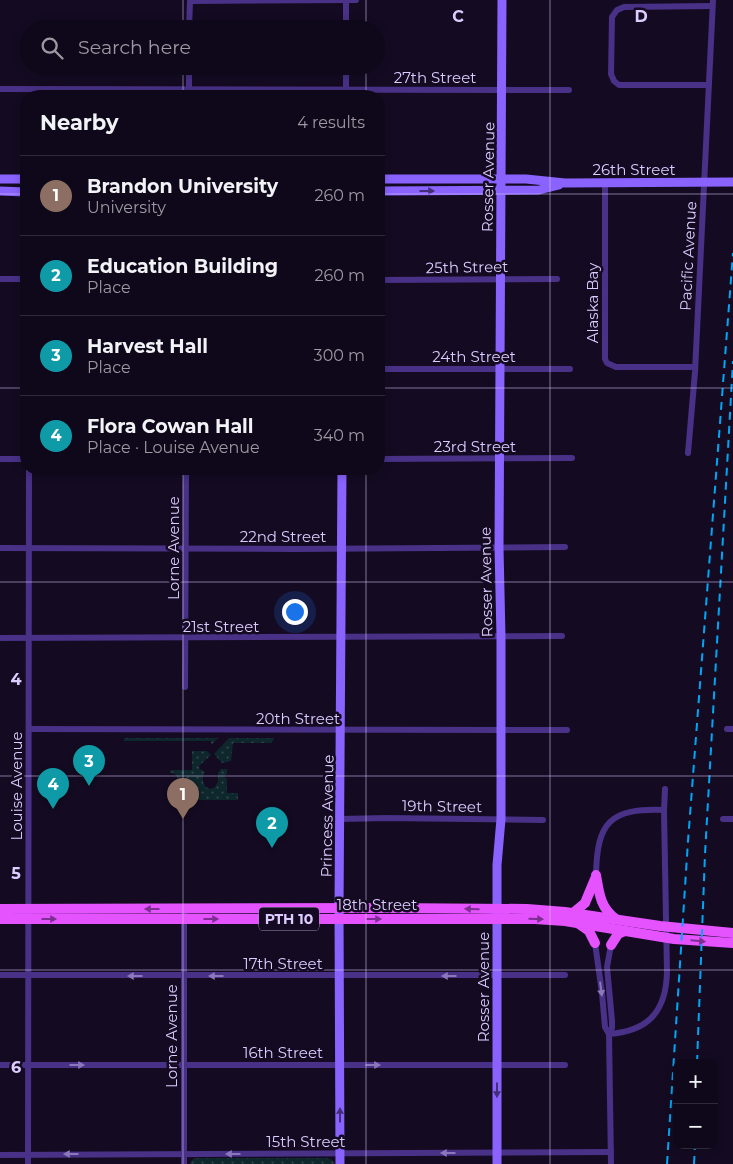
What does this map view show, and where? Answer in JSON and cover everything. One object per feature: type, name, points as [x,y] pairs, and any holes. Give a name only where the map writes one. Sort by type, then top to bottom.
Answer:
[{"type":"main road","points":[[573,913],[586,903],[596,875]]},
{"type":"main road","points":[[596,875],[602,903],[607,912],[617,919]]},
{"type":"main road","name":"18th Street","points":[[0,909],[339,908],[497,914],[625,931],[639,929],[728,938]]},
{"type":"main road","name":"18th Street","points":[[0,919],[340,919],[573,913],[617,919],[639,929]]},
{"type":"main road","points":[[578,924],[589,931],[595,943]]},
{"type":"main road","points":[[611,946],[618,934],[625,931]]},
{"type":"street","points":[[346,0],[346,20]]},
{"type":"street","points":[[189,20],[190,1],[356,0]]},
{"type":"street","name":"Rosser Avenue","points":[[497,1164],[497,865],[501,820],[499,458],[502,0]]},
{"type":"street","points":[[708,85],[619,85],[614,81],[612,74],[612,17],[617,10],[624,7],[713,3]]},
{"type":"street","name":"Pacific Avenue","points":[[688,454],[695,367],[713,3]]},
{"type":"street","points":[[189,75],[189,90]]},
{"type":"street","points":[[346,75],[346,90]]},
{"type":"street","name":"27th Street","points":[[0,89],[20,92]]},
{"type":"street","name":"27th Street","points":[[385,92],[570,90]]},
{"type":"street","name":"26th Street","points":[[385,179],[502,178],[564,184],[733,182]]},
{"type":"street","points":[[0,179],[20,179]]},
{"type":"street","name":"Alaska Bay","points":[[605,183],[605,359],[611,366],[616,367],[695,367]]},
{"type":"street","name":"26th Street","points":[[385,191],[539,190],[564,184]]},
{"type":"street","points":[[0,191],[20,192]]},
{"type":"street","name":"25th Street","points":[[385,280],[453,281],[500,278],[557,278]]},
{"type":"street","points":[[0,279],[20,279]]},
{"type":"street","name":"24th Street","points":[[385,369],[570,369]]},
{"type":"street","name":"23rd Street","points":[[385,459],[572,458]]},
{"type":"street","points":[[0,460],[20,459]]},
{"type":"street","name":"Louise Avenue","points":[[28,1164],[29,475]]},
{"type":"street","name":"Lorne Avenue","points":[[185,687],[186,475]]},
{"type":"street","name":"Princess Avenue","points":[[340,1164],[339,908],[342,475]]},
{"type":"street","name":"22nd Street","points":[[0,548],[565,547]]},
{"type":"street","name":"21st Street","points":[[0,638],[562,636]]},
{"type":"street","name":"20th Street","points":[[28,730],[567,730]]},
{"type":"street","points":[[609,1034],[627,1032],[643,1025],[655,1015],[664,998],[667,972],[665,789]]},
{"type":"street","points":[[596,875],[597,846],[605,828],[610,823],[632,810],[664,810]]},
{"type":"street","name":"19th Street","points":[[340,819],[543,820]]},
{"type":"street","points":[[724,819],[733,819]]},
{"type":"street","name":"Lorne Avenue","points":[[184,909],[184,1164]]},
{"type":"street","points":[[595,943],[605,1027],[609,1034]]},
{"type":"street","points":[[611,946],[607,967],[612,1021],[612,1028],[609,1034],[611,1164]]},
{"type":"street","name":"17th Street","points":[[0,976],[565,975]]},
{"type":"street","name":"16th Street","points":[[0,1065],[565,1065]]},
{"type":"street","name":"15th Street","points":[[0,1155],[611,1152]]},
{"type":"green space","points":[[124,738],[218,738],[211,745],[211,741],[124,741]]},
{"type":"green space","points":[[229,738],[274,739],[271,743],[233,743],[231,761],[222,763],[214,754]]},
{"type":"green space","points":[[192,751],[207,751],[211,755],[199,766],[205,772],[203,779],[205,786],[210,789],[215,787],[218,782],[218,772],[220,769],[227,769],[227,774],[224,776],[227,779],[227,793],[238,793],[238,800],[197,800],[197,796],[192,792],[191,780],[184,777],[178,778],[174,773],[170,773],[170,770],[192,770]]},
{"type":"green space","points":[[195,1158],[327,1158],[335,1164],[190,1164]]},
{"type":"railway","points":[[667,1164],[688,841],[733,253]]},
{"type":"railway","points":[[697,1059],[705,854],[733,361]]},
{"type":"railway","points":[[694,1164],[695,1149]]},
{"type":"place","name":"Harvest Hall","points":[[89,786]]},
{"type":"place","name":"Flora Cowan Hall","points":[[53,809]]},
{"type":"place","name":"Brandon University","points":[[183,819]]},
{"type":"place","name":"Education Building","points":[[272,848]]}]
